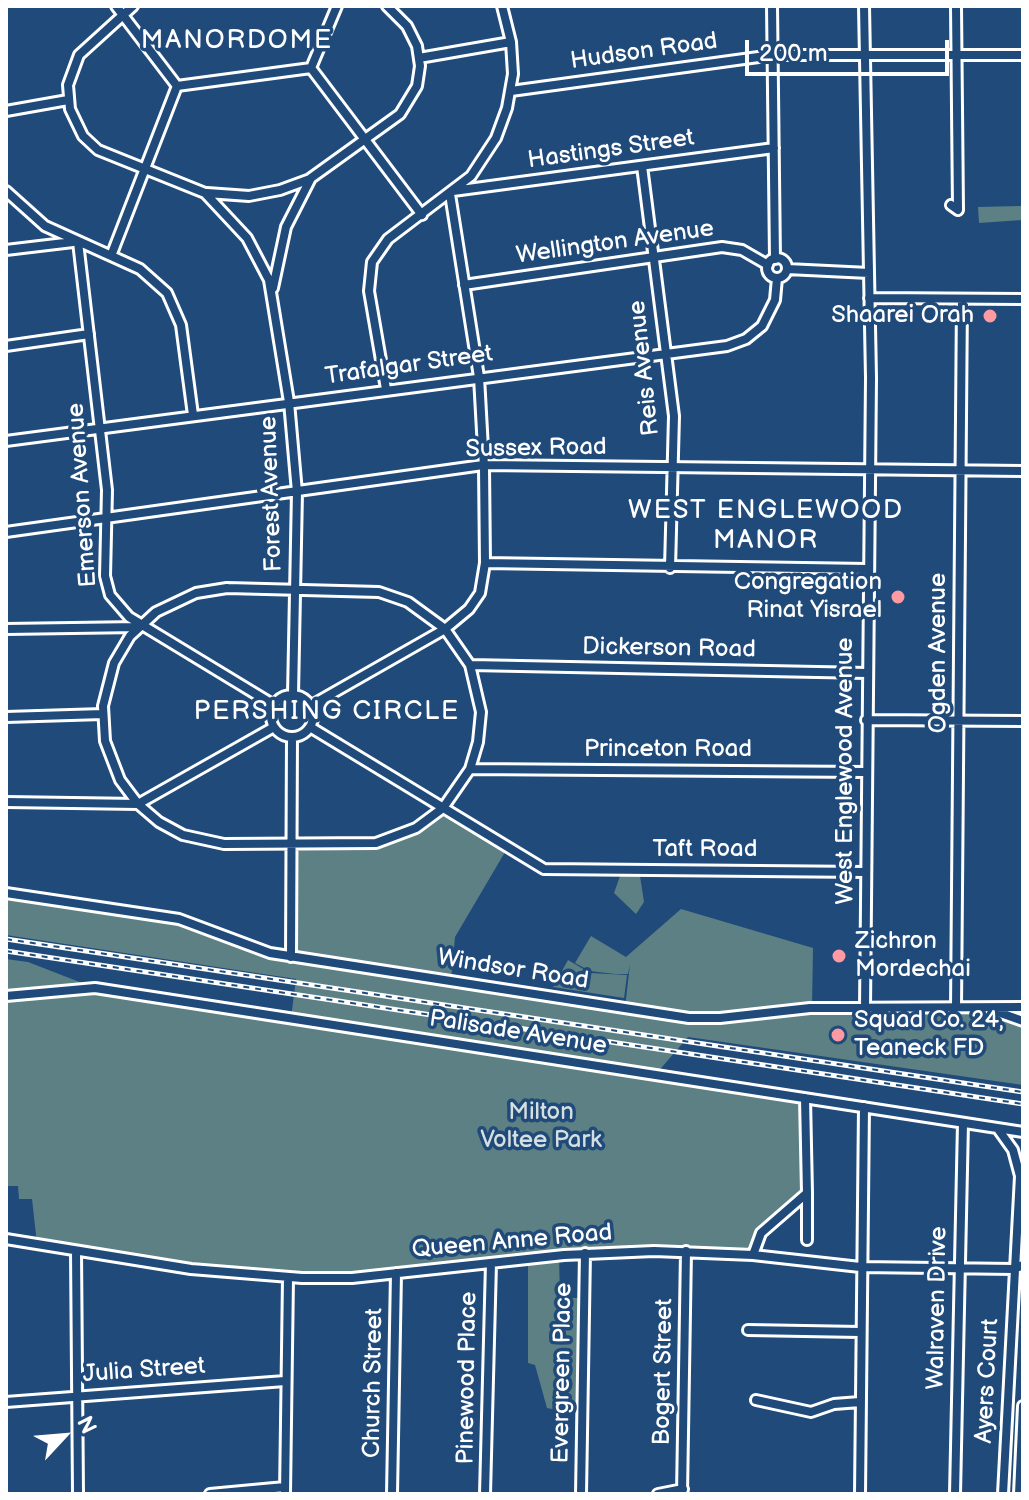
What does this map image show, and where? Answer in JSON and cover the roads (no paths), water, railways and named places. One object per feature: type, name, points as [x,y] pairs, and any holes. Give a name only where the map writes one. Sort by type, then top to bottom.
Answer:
[{"type":"street","points":[[116,6],[177,86]]},
{"type":"street","points":[[133,6],[79,55],[70,75],[68,100],[78,128],[91,144],[107,155],[205,193],[258,195],[311,178],[407,106],[417,86],[419,58],[407,26],[387,6]]},
{"type":"street","points":[[311,68],[337,6]]},
{"type":"street","points":[[386,389],[369,272],[382,245],[471,176],[490,150],[503,122],[511,91],[511,42],[502,6]]},
{"type":"street","points":[[772,6],[774,148],[769,275],[777,278],[787,269],[869,273]]},
{"type":"street","name":"West Englewood Avenue","points":[[864,6],[869,273],[865,1009]]},
{"type":"street","points":[[951,205],[958,210],[956,6]]},
{"type":"street","points":[[419,58],[511,42]]},
{"type":"street","name":"Hudson Road","points":[[511,91],[773,55],[1023,55]]},
{"type":"street","points":[[177,86],[311,68]]},
{"type":"street","points":[[311,68],[422,215]]},
{"type":"street","points":[[111,256],[177,86]]},
{"type":"street","points":[[6,111],[68,100]]},
{"type":"street","name":"Hastings Street","points":[[451,192],[774,148]]},
{"type":"street","name":"Reis Avenue","points":[[642,166],[674,416],[670,568]]},
{"type":"street","points":[[273,293],[276,261],[286,227],[311,178]]},
{"type":"street","points":[[6,191],[31,216],[76,242],[149,274],[173,303],[181,325],[193,415]]},
{"type":"street","points":[[310,706],[445,629],[469,609],[480,593],[485,563],[479,377],[451,192]]},
{"type":"street","points":[[205,193],[247,238],[273,293]]},
{"type":"street","points":[[6,250],[76,242]]},
{"type":"street","name":"Emerson Avenue","points":[[76,242],[100,428],[108,518],[107,585],[122,611],[140,626],[274,705]]},
{"type":"street","name":"Wellington Avenue","points":[[464,285],[732,247],[771,262],[784,261],[787,269]]},
{"type":"street","name":"Trafalgar Street","points":[[6,441],[727,346],[754,333],[772,309],[777,278]]},
{"type":"street","name":"Forest Avenue","points":[[273,293],[289,402],[297,492],[293,695]]},
{"type":"street","points":[[869,298],[1023,299]]},
{"type":"street","name":"Ogden Avenue","points":[[956,1008],[962,299]]},
{"type":"street","points":[[6,346],[89,334]]},
{"type":"street","name":"Sussex Road","points":[[6,532],[484,465],[1023,471]]},
{"type":"street","points":[[485,563],[867,569]]},
{"type":"street","points":[[227,588],[379,592],[408,602],[445,629],[470,665],[481,712],[478,742],[470,769],[443,808],[416,828],[376,843],[224,844],[171,829],[133,805],[109,756],[103,714],[114,663],[140,626],[169,604],[196,593],[227,588]]},
{"type":"street","points":[[6,629],[140,626]]},
{"type":"street","name":"Dickerson Road","points":[[470,665],[867,673]]},
{"type":"street","points":[[293,695],[310,706],[313,716],[310,727],[292,737],[281,734],[274,727],[274,705],[281,698],[293,695]]},
{"type":"street","points":[[6,717],[103,714]]},
{"type":"street","points":[[866,720],[1023,721]]},
{"type":"street","points":[[6,802],[133,805],[274,727]]},
{"type":"street","points":[[310,727],[443,808]]},
{"type":"street","points":[[291,957],[292,737]]},
{"type":"street","name":"Princeton Road","points":[[470,769],[866,772]]},
{"type":"street","name":"Taft Road","points":[[443,808],[544,869],[866,872]]},
{"type":"street","name":"Windsor Road","points":[[6,893],[179,919],[254,948],[291,957],[689,1018],[720,1018],[789,1009],[1023,1007]]},
{"type":"street","name":"Palisade Avenue","points":[[6,996],[95,988],[1023,1132]]},
{"type":"street","points":[[984,1008],[1023,1021]]},
{"type":"street","points":[[805,1098],[807,1240]]},
{"type":"street","points":[[860,1494],[864,1107]]},
{"type":"street","name":"Walraven Drive","points":[[955,1494],[963,1123]]},
{"type":"street","name":"Ayers Court","points":[[997,1128],[1010,1143],[1019,1166],[1019,1267],[1003,1494]]},
{"type":"street","points":[[753,1255],[761,1233],[807,1193]]},
{"type":"street","name":"Queen Anne Road","points":[[6,1239],[191,1269],[288,1278],[352,1278],[585,1253],[686,1251],[860,1267],[1019,1267]]},
{"type":"street","points":[[76,1251],[78,1494]]},
{"type":"street","name":"Bogert Street","points":[[682,1492],[686,1251]]},
{"type":"street","name":"Evergreen Place","points":[[581,1494],[585,1253]]},
{"type":"street","name":"Pinewood Place","points":[[485,1494],[491,1263]]},
{"type":"street","name":"Church Street","points":[[392,1494],[396,1273]]},
{"type":"street","points":[[210,1494],[285,1491],[288,1278]]},
{"type":"street","points":[[748,1330],[860,1332]]},
{"type":"street","name":"Julia Street","points":[[6,1402],[285,1381]]},
{"type":"street","points":[[756,1400],[811,1412],[834,1404],[860,1402]]},
{"type":"street","name":"Ayers Court","points":[[1019,1494],[1023,1406]]},
{"type":"street","points":[[658,1494],[682,1492]]},
{"type":"railway","points":[[6,939],[1023,1092]]},
{"type":"railway","points":[[6,951],[1023,1104]]},
{"type":"place","name":"Shaarei Orah","points":[[990,316]]},
{"type":"place","name":"Congregation Rinat Yisrael","points":[[898,597]]},
{"type":"place","name":"Zichron Mordechai","points":[[839,956]]},
{"type":"place","name":"Squad Co. 24, Teaneck FD","points":[[838,1035]]},
{"type":"district","name":"MANORDOME","points":[[237,41]]},
{"type":"district","name":"WEST ENGLEWOOD MANOR","points":[[766,526]]},
{"type":"district","name":"PERSHING CIRCLE","points":[[327,712]]},
{"type":"park label","name":"Milton Voltee Park","points":[[541,1127]]}]
